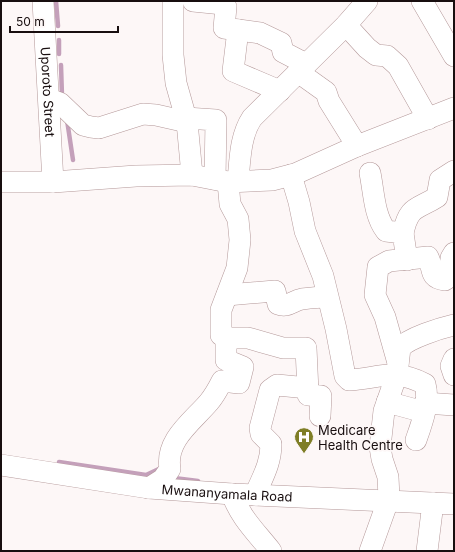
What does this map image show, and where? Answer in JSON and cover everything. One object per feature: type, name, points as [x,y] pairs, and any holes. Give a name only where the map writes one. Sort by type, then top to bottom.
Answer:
[{"type":"street","name":"Uporoto Street","points":[[43,1],[53,182]]},
{"type":"street","points":[[173,1],[173,55],[176,83],[186,120],[192,175]]},
{"type":"street","points":[[193,1],[223,3],[226,7],[224,28],[260,33],[280,43],[283,52],[302,68],[326,92],[329,101],[357,146]]},
{"type":"street","points":[[227,181],[247,126],[259,110],[346,25],[367,1]]},
{"type":"street","points":[[422,1],[454,56]]},
{"type":"street","points":[[346,25],[367,48],[376,55],[387,56],[398,66],[428,119]]},
{"type":"street","points":[[238,30],[232,66],[234,72],[280,91]]},
{"type":"street","points":[[49,99],[60,103],[83,125],[91,127],[99,128],[143,114],[186,120],[216,120],[230,204],[232,211],[238,219],[240,240],[239,262],[220,319],[221,335],[226,338],[248,338],[283,348],[306,348],[308,395],[321,396],[320,416]]},
{"type":"street","points":[[1,182],[53,182],[136,176],[192,175],[227,181],[268,180],[291,175],[357,146],[454,108]]},
{"type":"street","points":[[407,260],[403,233],[405,224],[413,210],[437,197],[440,180],[454,172]]},
{"type":"street","points":[[370,174],[381,224],[386,232],[403,233]]},
{"type":"street","points":[[291,175],[299,202],[305,231],[322,276],[346,379],[398,369],[424,384],[425,408],[416,440]]},
{"type":"street","points":[[398,369],[385,317],[381,305],[375,298],[375,288],[379,266],[384,265],[389,261],[428,257],[435,277],[438,280],[445,280],[451,275],[451,258],[454,253]]},
{"type":"street","points":[[227,295],[275,291],[278,304],[284,305],[303,299],[327,297]]},
{"type":"street","points":[[370,551],[388,502],[388,477],[380,447],[384,411],[398,369],[398,353],[402,345],[440,329],[454,325]]},
{"type":"street","points":[[226,338],[226,360],[243,367],[239,383]]},
{"type":"street","points":[[454,359],[451,366],[454,375]]},
{"type":"street","points":[[149,488],[163,479],[170,469],[168,460],[175,440],[192,418],[210,401],[222,381],[239,383],[245,389],[268,394]]},
{"type":"street","points":[[256,495],[266,475],[271,454],[272,444],[261,434],[260,428],[268,394],[274,386],[308,388]]},
{"type":"street","points":[[387,402],[425,408],[454,405]]},
{"type":"street","name":"Mwananyamala Road","points":[[1,466],[149,488],[232,494],[454,504]]},
{"type":"street","points":[[232,494],[237,509],[261,548]]},
{"type":"street","points":[[427,551],[433,503]]},
{"type":"waterway","points":[[56,1],[58,26]]},
{"type":"waterway","points":[[59,40],[59,54]]},
{"type":"waterway","points":[[61,65],[62,96]]},
{"type":"waterway","points":[[67,120],[73,160]]},
{"type":"waterway","points":[[59,462],[146,475],[161,468]]},
{"type":"waterway","points":[[174,478],[198,481]]},
{"type":"place","name":"Medicare Health Centre","points":[[304,454]]}]
